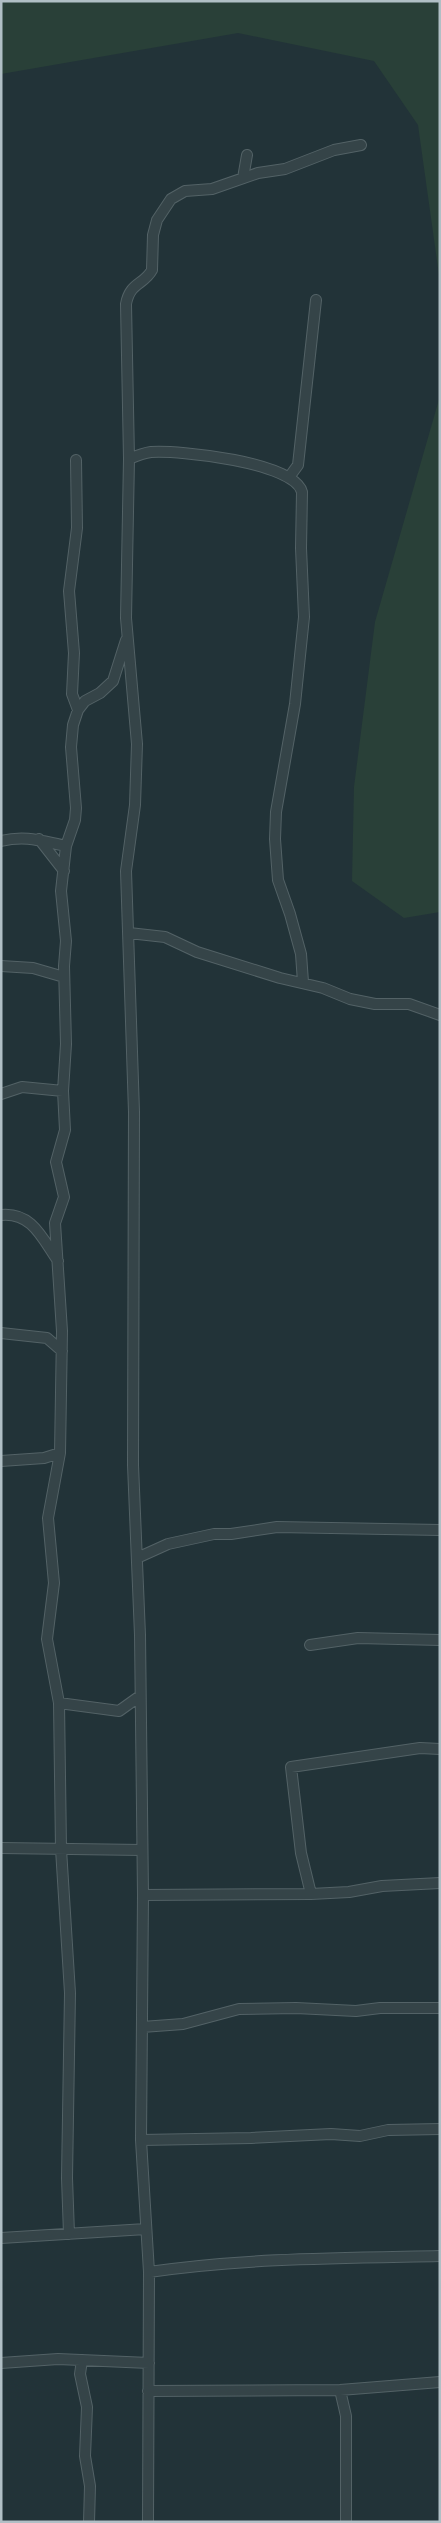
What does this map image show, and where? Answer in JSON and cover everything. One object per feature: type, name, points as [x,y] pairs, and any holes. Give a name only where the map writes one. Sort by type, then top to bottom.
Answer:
[{"type":"street","points":[[148,2522],[149,2272],[141,2140],[143,1894],[137,1558],[133,1465],[134,1112],[126,871],[135,805],[137,744],[126,640],[129,458],[126,304],[132,288],[150,274],[152,270],[153,235],[157,220],[171,199],[185,191],[212,189],[243,178],[285,169],[334,150],[361,145]]},
{"type":"street","points":[[243,178],[247,155]]},
{"type":"street","points":[[290,476],[298,464],[316,300]]},
{"type":"street","points":[[129,458],[152,452],[183,453],[250,464],[290,476],[300,484],[302,492],[301,548],[304,617],[295,704],[276,812],[275,838],[278,880],[301,954],[304,982]]},
{"type":"street","points":[[76,460],[77,528],[69,591],[74,653],[72,694],[78,710]]},
{"type":"street","points":[[69,2234],[67,2178],[70,1993],[62,1849],[59,1703],[47,1639],[54,1588],[48,1518],[60,1453],[62,1351],[55,1223],[64,1197],[56,1162],[66,1130],[63,1091],[66,1017],[64,977],[66,942],[61,900],[66,846],[75,820],[76,808],[71,748],[73,726],[78,710],[85,701],[100,693],[113,681],[126,640]]},
{"type":"street","points":[[118,662],[130,667]]},
{"type":"street","points":[[1,841],[14,838],[38,838],[66,846]]},
{"type":"street","points":[[38,838],[64,870]]},
{"type":"street","points":[[129,933],[165,937],[197,952],[280,978],[304,982],[357,1001],[408,1004],[440,1015]]},
{"type":"street","points":[[1,966],[33,968],[64,977]]},
{"type":"street","points":[[1,1094],[22,1087],[63,1091]]},
{"type":"street","points":[[1,1216],[10,1215],[24,1218],[58,1260]]},
{"type":"street","points":[[1,1333],[47,1338],[62,1331]]},
{"type":"street","points":[[47,1338],[62,1351]]},
{"type":"street","points":[[1,1461],[44,1458],[60,1453]]},
{"type":"street","points":[[44,1458],[58,1468]]},
{"type":"street","points":[[137,1558],[168,1544],[214,1534],[231,1534],[277,1527],[440,1530]]},
{"type":"street","points":[[310,1645],[358,1638],[440,1640]]},
{"type":"street","points":[[59,1703],[119,1710],[140,1696]]},
{"type":"street","points":[[311,1894],[301,1853],[291,1767],[420,1748],[440,1749]]},
{"type":"street","points":[[1,1848],[142,1850]]},
{"type":"street","points":[[143,1894],[311,1894],[349,1892],[382,1886],[440,1883]]},
{"type":"street","points":[[142,2028],[183,2024],[239,2009],[296,2008],[356,2011],[440,2008]]},
{"type":"street","points":[[141,2140],[252,2138],[331,2134],[360,2136],[388,2130],[440,2129]]},
{"type":"street","points":[[1,2238],[146,2229]]},
{"type":"street","points":[[149,2272],[188,2266],[280,2260],[440,2256]]},
{"type":"street","points":[[1,2363],[42,2359],[149,2363]]},
{"type":"street","points":[[82,2360],[80,2374],[88,2407],[85,2456],[90,2486],[89,2522]]},
{"type":"street","points":[[148,2391],[340,2390],[440,2382]]},
{"type":"street","points":[[340,2390],[346,2416],[346,2522]]},
{"type":"green space","points":[[1,1],[440,1],[440,282],[418,125],[374,61],[238,33],[1,74]]},
{"type":"green space","points":[[440,396],[440,912],[404,918],[352,881],[354,787],[375,622]]}]
